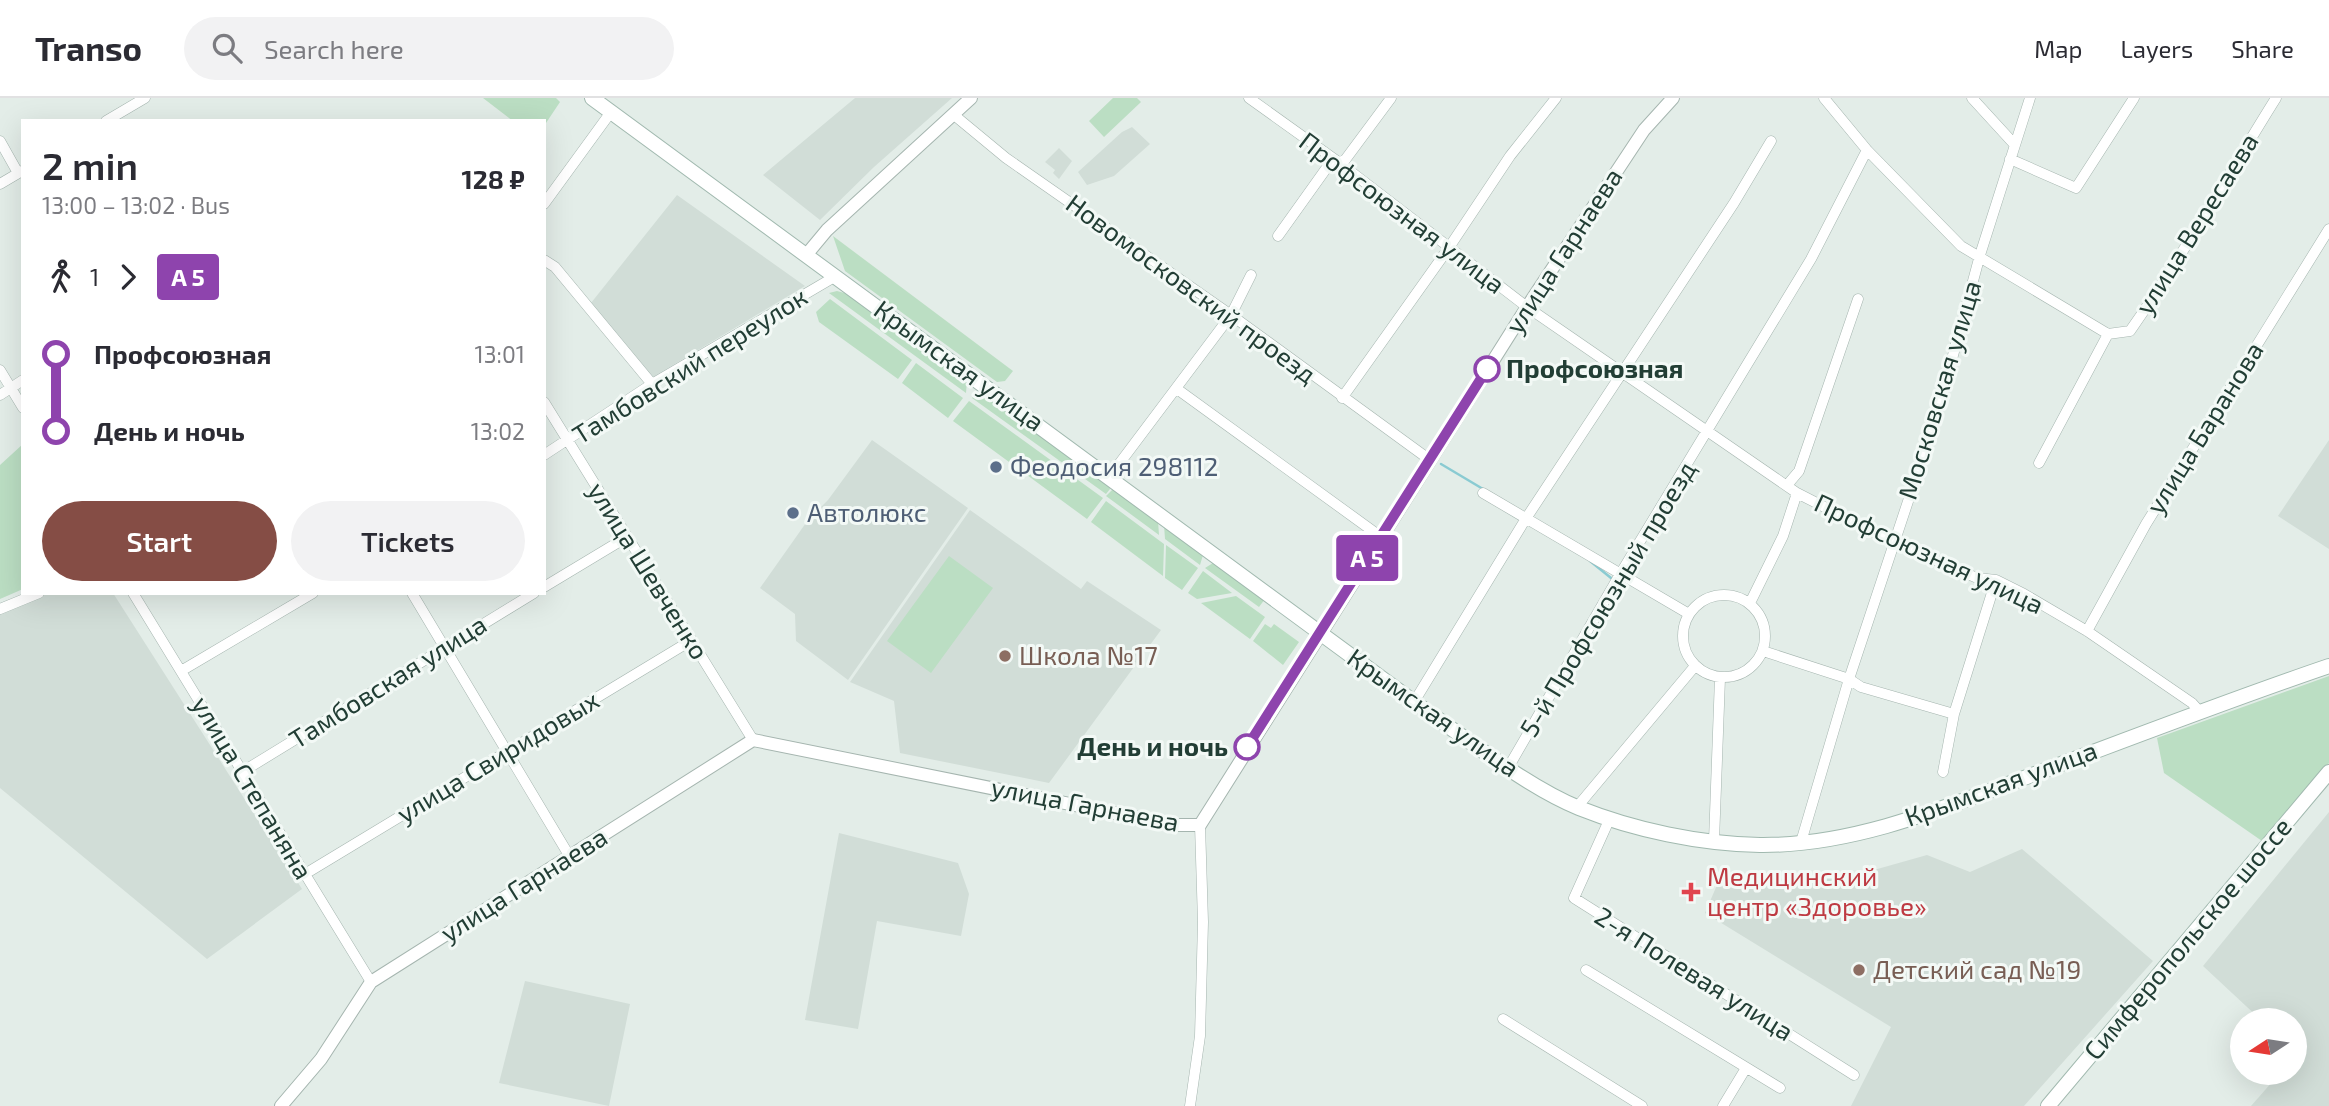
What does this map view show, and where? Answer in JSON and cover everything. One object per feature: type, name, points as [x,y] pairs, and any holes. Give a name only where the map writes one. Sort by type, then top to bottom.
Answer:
[{"type":"main road","name":"Крымская улица","points":[[592,98],[1110,476],[1414,702],[1508,768],[1577,807],[1610,818],[1642,828],[1714,841],[1760,845],[1801,842],[1855,833],[1918,816],[2329,666]]},
{"type":"main road","name":"Симферопольское шоссе","points":[[2048,1106],[2329,772]]},
{"type":"street","points":[[120,117],[145,98]]},
{"type":"street","points":[[807,254],[827,230],[971,98]]},
{"type":"street","name":"Профсоюзная улица","points":[[1249,98],[1337,161],[1448,249],[1527,307],[1622,374],[1788,484],[1797,493],[1893,542],[1977,578],[1996,580],[2087,631],[2192,703],[2201,713]]},
{"type":"street","points":[[1278,236],[1328,166],[1345,160],[1391,98]]},
{"type":"street","points":[[1342,398],[1448,249],[1510,156],[1556,98]]},
{"type":"street","points":[[1824,98],[1867,150],[1961,246],[2108,334],[2039,463]]},
{"type":"street","points":[[1972,98],[2015,145]]},
{"type":"street","name":"Московская улица","points":[[1801,842],[1849,679],[1938,411],[1980,255],[2030,98]]},
{"type":"street","points":[[2010,159],[2076,188],[2134,98]]},
{"type":"street","name":"улица Вересаева","points":[[2108,334],[2130,331],[2177,265],[2218,190],[2276,98]]},
{"type":"street","name":"улица Гарнаева","points":[[281,1106],[321,1059],[372,982],[753,740],[1174,825],[1199,825],[1527,307],[1644,130],[1668,99]]},
{"type":"street","points":[[546,201],[611,112]]},
{"type":"street","name":"Новомосковский проезд","points":[[954,115],[1006,158],[1231,315],[1430,460]]},
{"type":"street","points":[[0,141],[20,172],[0,184]]},
{"type":"street","points":[[1414,702],[1525,520],[1771,141]]},
{"type":"street","name":"5-й Профсоюзный проезд","points":[[1508,768],[1619,576],[1811,259],[1867,150]]},
{"type":"street","name":"улица Баранова","points":[[2087,631],[2146,524],[2329,229]]},
{"type":"street","points":[[546,261],[555,267],[652,384]]},
{"type":"street","points":[[1110,476],[1124,453],[1177,389],[1231,315],[1251,275]]},
{"type":"street","name":"Тамбовский переулок","points":[[546,454],[652,384],[836,276]]},
{"type":"street","points":[[1788,484],[1799,471],[1858,299]]},
{"type":"street","points":[[0,370],[21,405]]},
{"type":"street","points":[[0,394],[21,381]]},
{"type":"street","points":[[1177,389],[1381,537]]},
{"type":"street","name":"улица Шевченко","points":[[546,405],[753,740]]},
{"type":"street","points":[[1483,493],[1619,576],[1689,614]]},
{"type":"street","points":[[1750,603],[1783,536],[1797,493]]},
{"type":"street","points":[[546,586],[627,537]]},
{"type":"street","points":[[1943,772],[1954,714],[1996,580]]},
{"type":"street","points":[[0,609],[34,595]]},
{"type":"street","name":"улица Степаняна","points":[[132,595],[372,982]]},
{"type":"street","points":[[181,671],[310,595]]},
{"type":"street","points":[[413,595],[570,857]]},
{"type":"street","name":"Тамбовская улица","points":[[242,772],[531,595]]},
{"type":"street","points":[[1717,595],[1734,596],[1750,603],[1761,617],[1766,634],[1763,652],[1753,666],[1738,676],[1720,678],[1695,666],[1683,641],[1689,614],[1701,601],[1717,595]]},
{"type":"street","name":"улица Свиридовых","points":[[305,874],[692,640]]},
{"type":"street","points":[[1763,652],[1849,679],[1861,687],[1954,714]]},
{"type":"street","points":[[1577,807],[1695,666]]},
{"type":"street","points":[[1714,841],[1720,678]]},
{"type":"street","name":"2-я Полевая улица","points":[[1610,818],[1574,898],[1854,1075]]},
{"type":"street","points":[[1190,1106],[1200,1038],[1202,910],[1199,825]]},
{"type":"street","points":[[1586,970],[1780,1088]]},
{"type":"street","points":[[1503,1019],[1642,1106]]},
{"type":"street","points":[[1723,1106],[1746,1068]]},
{"type":"shaded area","points":[[855,98],[952,98],[874,167],[820,220],[763,175]]},
{"type":"shaded area","points":[[1132,127],[1150,144],[1114,176],[1087,185],[1078,172],[1122,132]]},
{"type":"shaded area","points":[[1059,148],[1072,161],[1059,179],[1053,173],[1055,170],[1045,162]]},
{"type":"shaded area","points":[[677,195],[805,286],[653,377],[587,308]]},
{"type":"shaded area","points":[[872,440],[968,508],[848,680],[796,641],[795,614],[760,588],[808,520],[828,500]]},
{"type":"shaded area","points":[[2329,440],[2329,549],[2278,516]]},
{"type":"shaded area","name":"Школа №17","points":[[970,510],[1081,589],[1087,581],[1161,630],[1049,783],[900,753],[894,701],[850,682]]},
{"type":"shaded area","points":[[40,595],[114,595],[302,889],[207,959],[0,788],[0,613]]},
{"type":"shaded area","points":[[2329,812],[2329,1106],[2251,1106],[2269,1085],[2307,1085],[2307,1008],[2248,1008],[2203,966]]},
{"type":"shaded area","points":[[839,833],[958,863],[969,894],[961,936],[877,921],[858,1029],[805,1020]]},
{"type":"shaded area","points":[[2022,849],[2153,961],[2024,1106],[1851,1106],[1891,1027],[1705,913],[1720,878],[1842,879],[1927,855],[1970,872]]},
{"type":"shaded area","points":[[525,981],[630,1004],[609,1106],[499,1083]]},
{"type":"green space","points":[[483,98],[556,98],[560,102],[546,123],[546,119],[510,119]]},
{"type":"green space","points":[[1113,98],[1137,98],[1141,102],[1104,137],[1089,121]]},
{"type":"green space","points":[[833,236],[1013,371],[1005,381],[997,382],[845,271]]},
{"type":"green space","points":[[837,291],[848,294],[967,381],[966,393],[829,293]]},
{"type":"green space","points":[[830,299],[912,360],[898,379],[819,322],[816,312]]},
{"type":"green space","points":[[916,363],[963,398],[948,418],[902,383]]},
{"type":"green space","points":[[976,393],[982,393],[1109,484],[1110,489],[1106,494],[972,398]]},
{"type":"green space","points":[[969,401],[1103,498],[1087,519],[953,421]]},
{"type":"green space","points":[[21,446],[21,590],[0,599],[0,465]]},
{"type":"green space","points":[[1113,489],[1158,521],[1159,535],[1106,496]]},
{"type":"green space","points":[[1106,501],[1164,544],[1163,576],[1091,522]]},
{"type":"green space","points":[[1164,525],[1203,555],[1200,565],[1165,539]]},
{"type":"green space","points":[[1166,545],[1198,568],[1182,590],[1165,578]]},
{"type":"green space","points":[[949,556],[993,588],[931,673],[887,641]]},
{"type":"green space","points":[[1213,563],[1265,599],[1259,607],[1205,568]]},
{"type":"green space","points":[[1203,571],[1232,593],[1197,599],[1188,593]]},
{"type":"green space","points":[[1236,596],[1265,617],[1250,639],[1201,603]]},
{"type":"green space","points":[[1265,624],[1271,628],[1274,624],[1299,642],[1283,665],[1253,641]]},
{"type":"green space","points":[[2329,676],[2329,763],[2262,841],[2164,773],[2157,738]]},
{"type":"waterway","points":[[1441,464],[1483,489]]},
{"type":"waterway","points":[[1590,561],[1611,578]]},
{"type":"bus line","points":[[1247,747],[1487,369]]},
{"type":"place","name":"Профсоюзная","points":[[1487,369]]},
{"type":"place","name":"Феодосия 298112","points":[[996,467]]},
{"type":"place","name":"Автолюкс","points":[[793,513]]},
{"type":"place","name":"Школа №17","points":[[1005,656]]},
{"type":"place","name":"День и ночь","points":[[1247,747]]},
{"type":"place","name":"Медицинский центр «Здоровье»","points":[[1691,892]]},
{"type":"place","name":"Детский сад №19","points":[[1859,970]]}]
